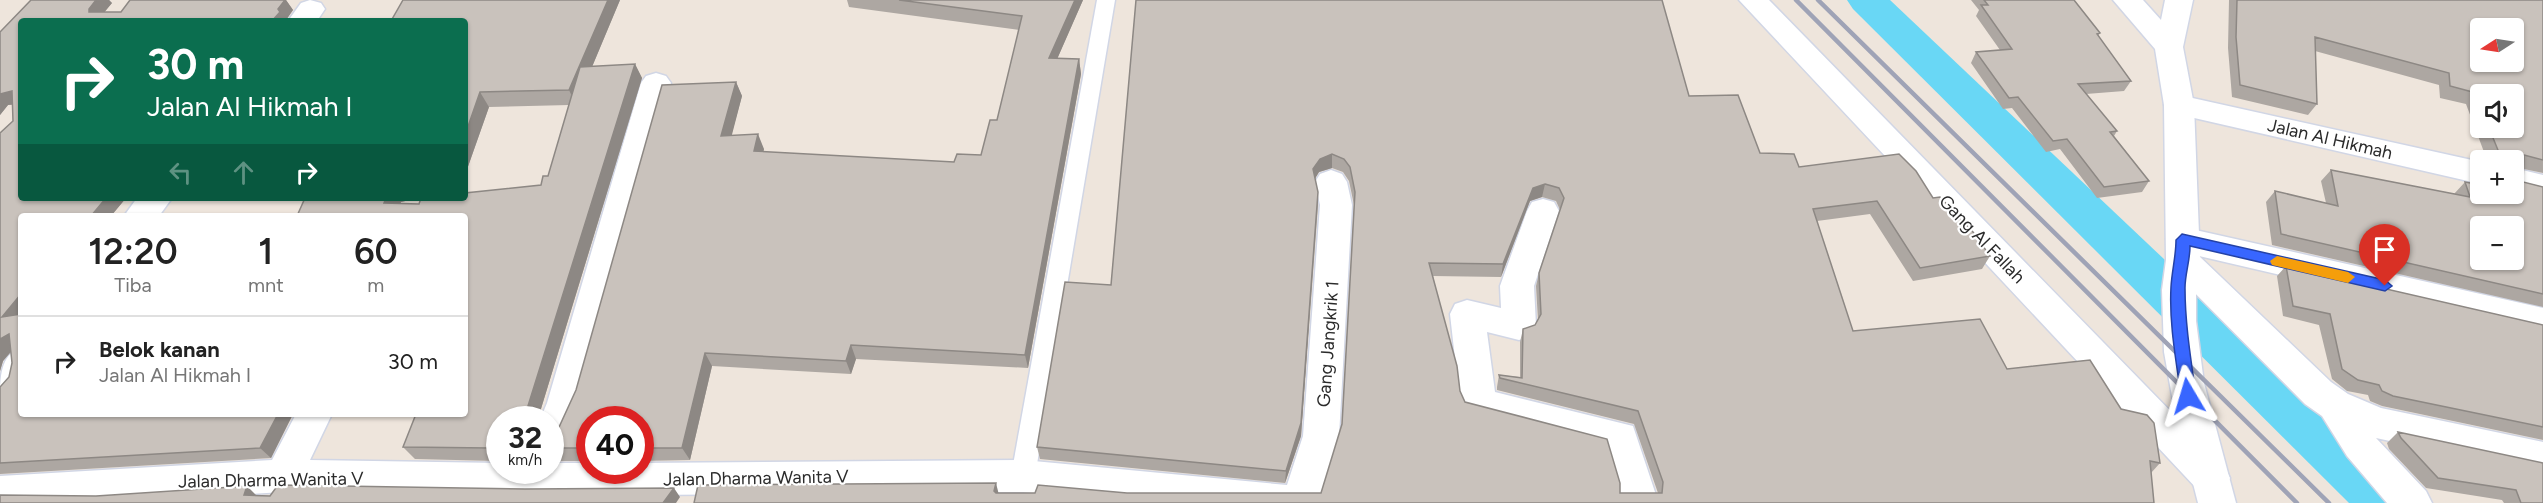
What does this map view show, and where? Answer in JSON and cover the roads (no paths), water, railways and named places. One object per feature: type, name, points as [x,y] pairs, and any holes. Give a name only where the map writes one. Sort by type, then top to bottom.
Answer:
[{"type":"street","name":"Gang Al Fallah","points":[[1753,0],[2214,490]]},
{"type":"street","points":[[2127,0],[2169,47]]},
{"type":"street","points":[[2180,0],[2169,47],[2179,105],[2181,261],[2178,321],[2188,396],[2214,490]]},
{"type":"street","points":[[564,406],[656,83]]},
{"type":"street","name":"Jalan Al Hikmah","points":[[2179,105],[2470,171]]},
{"type":"street","name":"Gang Jangkrik 1","points":[[1298,503],[1321,436],[1335,205],[1331,182]]},
{"type":"street","points":[[2524,182],[2543,187]]},
{"type":"street","points":[[143,213],[153,201]]},
{"type":"street","points":[[1543,211],[1517,286],[1519,326],[1467,314],[1478,403],[1620,437],[1637,495],[1636,503]]},
{"type":"street","points":[[2181,261],[2543,321]]},
{"type":"street","points":[[2181,261],[2318,393],[2335,405],[2377,423],[2543,458]]},
{"type":"street","points":[[0,387],[18,365]]},
{"type":"street","points":[[2335,405],[2351,435],[2390,482],[2413,503]]},
{"type":"street","points":[[276,489],[312,417]]},
{"type":"street","name":"Jalan Dharma Wanita V","points":[[564,477],[817,490],[1021,489],[1298,503]]},
{"type":"street","name":"Jalan Dharma Wanita V","points":[[0,493],[350,490],[486,480]]},
{"type":"lane","points":[[1021,489],[1106,0]]},
{"type":"waterway","points":[[1867,0],[2385,503]]},
{"type":"railway","points":[[1796,0],[2297,503]]},
{"type":"railway","points":[[1818,0],[2329,503]]}]
